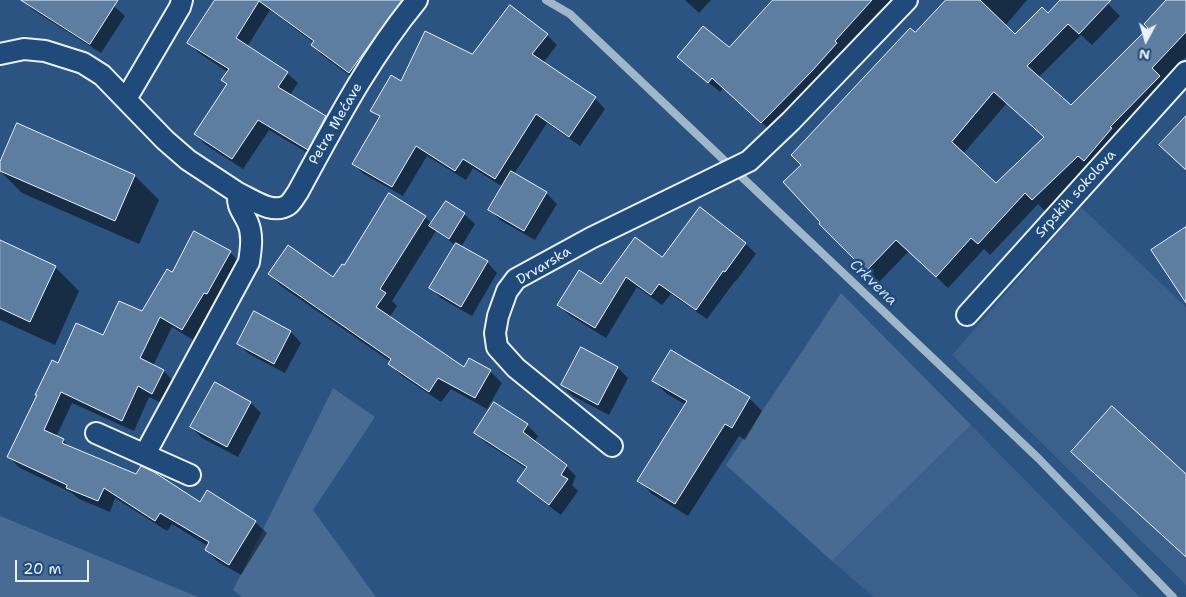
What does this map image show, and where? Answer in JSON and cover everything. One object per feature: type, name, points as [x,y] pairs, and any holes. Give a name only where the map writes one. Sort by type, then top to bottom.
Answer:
[{"type":"street","points":[[126,99],[180,7],[182,0]]},
{"type":"street","name":"Petra Mećave","points":[[0,54],[24,49],[45,51],[83,63],[102,75],[165,140],[188,160],[238,193],[267,207],[276,209],[289,204],[298,192],[353,93],[401,19],[417,0]]},
{"type":"street","name":"Drvarska","points":[[612,446],[505,358],[498,347],[496,333],[502,303],[507,291],[516,279],[591,238],[749,161],[791,121],[908,0]]},
{"type":"street","name":"Srpskih sokolova","points":[[967,315],[1186,72]]},
{"type":"street","points":[[145,454],[249,262],[251,235],[248,222],[238,204],[238,193]]},
{"type":"street","points":[[96,433],[190,475]]},
{"type":"shaded area","points":[[1081,207],[1186,307],[1186,585],[952,355]]},
{"type":"shaded area","points":[[841,293],[971,425],[832,561],[726,465]]},
{"type":"shaded area","points":[[333,388],[375,417],[313,510],[376,597],[242,597],[233,590]]},
{"type":"shaded area","points":[[971,425],[1140,597],[874,597],[832,561]]},
{"type":"shaded area","points":[[0,516],[198,597],[0,597]]},
{"type":"building","points":[[21,0],[118,0],[90,44]]},
{"type":"building","points":[[215,0],[402,0],[349,73],[311,45],[314,41],[259,1],[236,38],[288,72],[278,87],[326,116],[308,150],[258,120],[232,159],[194,134],[227,84],[221,80],[229,69],[187,43]]},
{"type":"building","points":[[773,0],[872,0],[835,41],[837,43],[812,71],[761,123],[712,78],[708,83],[677,57],[703,26],[729,47]]},
{"type":"building","points":[[946,0],[980,0],[1015,34],[1042,7],[1048,13],[1060,0],[1111,0],[1079,34],[1068,24],[1027,66],[1071,105],[1148,28],[1144,24],[1166,0],[1186,0],[1186,32],[1152,68],[1160,76],[1110,127],[1112,128],[1084,161],[1078,156],[1032,200],[1025,193],[978,244],[971,238],[936,277],[896,240],[866,271],[819,224],[820,222],[783,182],[801,165],[791,155],[910,28],[915,32]],"holes":[[[994,92],[1044,137],[996,183],[952,142]]]},
{"type":"building","points":[[510,5],[548,34],[532,54],[596,97],[569,137],[536,114],[495,179],[463,159],[455,171],[416,146],[392,187],[352,164],[380,116],[370,111],[391,75],[401,81],[425,31],[472,54]]},
{"type":"building","points":[[1186,116],[1186,170],[1159,145]]},
{"type":"building","points":[[17,123],[135,175],[115,221],[0,171],[0,162]]},
{"type":"building","points":[[511,171],[547,192],[524,231],[488,210]]},
{"type":"building","points":[[389,193],[426,216],[380,289],[386,293],[376,307],[464,367],[469,358],[491,370],[475,398],[438,378],[429,392],[388,364],[391,359],[268,274],[288,245],[333,277],[342,264],[344,265]]},
{"type":"building","points":[[446,201],[465,213],[449,239],[429,226]]},
{"type":"building","points":[[700,207],[746,243],[725,272],[723,271],[696,310],[659,284],[651,295],[626,277],[595,328],[557,305],[579,270],[601,284],[635,237],[662,257]]},
{"type":"building","points":[[1186,227],[1186,303],[1151,250]]},
{"type":"building","points":[[194,231],[231,251],[207,294],[204,293],[182,330],[160,317],[140,358],[164,370],[152,394],[138,386],[122,421],[61,392],[44,430],[64,439],[62,443],[136,474],[141,466],[154,472],[200,502],[207,490],[256,521],[229,565],[205,550],[209,542],[160,513],[155,521],[104,488],[98,501],[66,488],[67,485],[7,457],[52,360],[58,363],[76,323],[103,335],[119,301],[142,311],[167,269],[172,272]]},
{"type":"building","points":[[0,240],[56,266],[30,322],[0,308]]},
{"type":"building","points":[[456,243],[488,261],[461,307],[429,288]]},
{"type":"building","points":[[254,311],[291,331],[274,364],[237,344]]},
{"type":"building","points":[[581,347],[618,367],[598,405],[561,385]]},
{"type":"building","points":[[671,350],[750,397],[732,428],[725,424],[675,504],[637,481],[687,401],[652,381]]},
{"type":"building","points":[[215,382],[251,402],[227,447],[190,427]]},
{"type":"building","points":[[494,402],[528,424],[523,432],[567,465],[561,475],[568,479],[549,505],[517,481],[527,467],[474,433]]},
{"type":"building","points":[[1112,406],[1186,474],[1186,557],[1071,452]]},
{"type":"waterway","name":"Crkvena","points":[[546,0],[570,14],[1038,458],[1173,597]]}]
